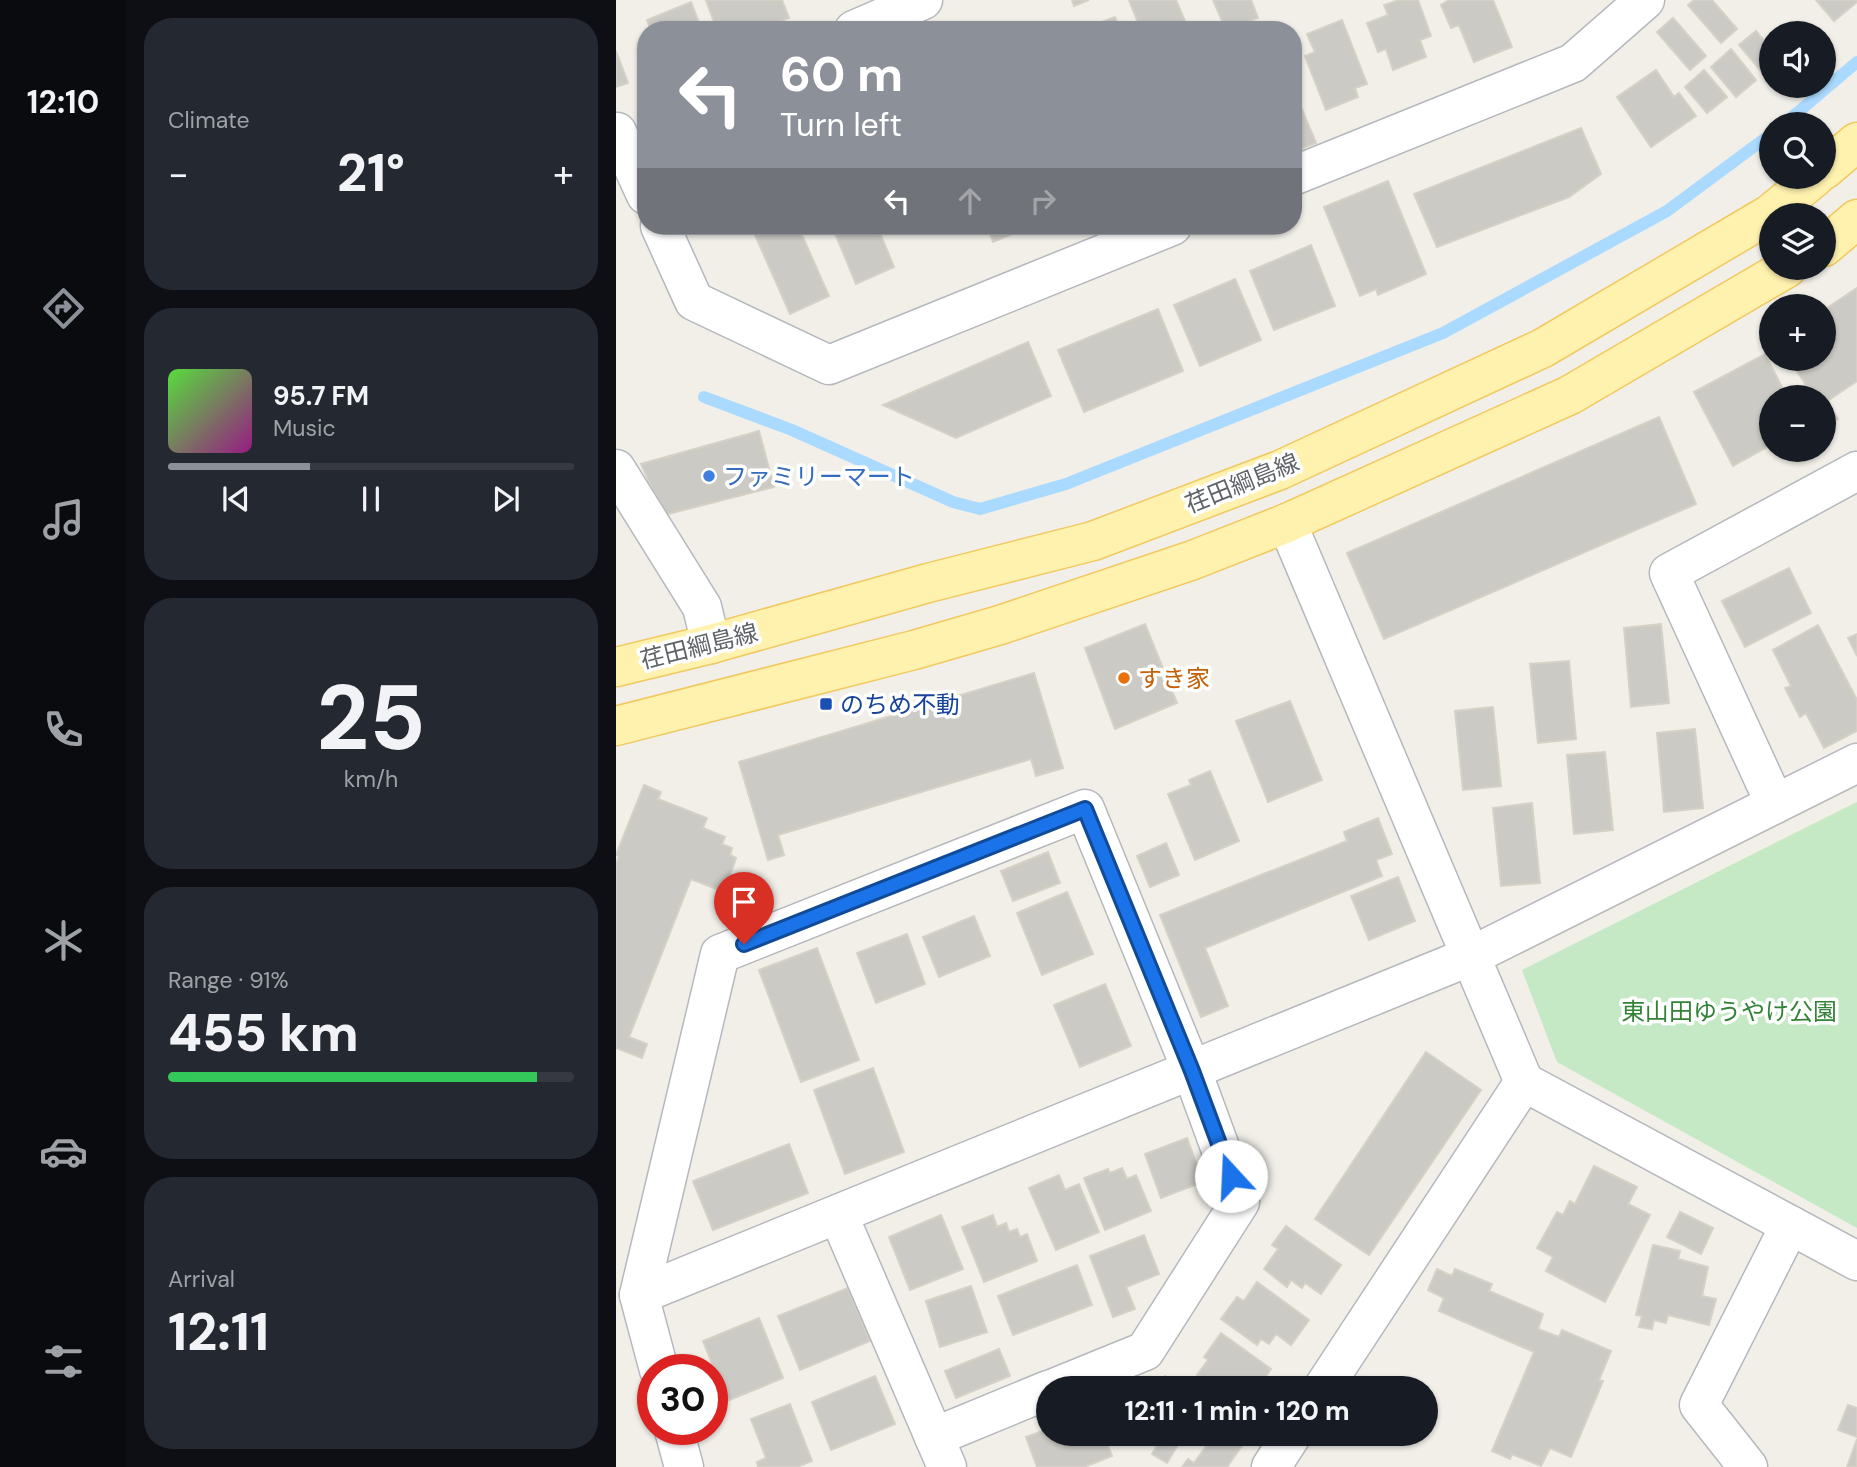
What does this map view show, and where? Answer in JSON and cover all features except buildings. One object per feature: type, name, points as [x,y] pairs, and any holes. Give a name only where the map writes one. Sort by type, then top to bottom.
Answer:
[{"type":"main road","points":[[1836,160],[1857,142]]},
{"type":"main road","name":"荏田綱島線","points":[[616,667],[712,644],[928,583],[1093,541],[1280,470],[1543,348],[1770,214],[1800,189]]},
{"type":"main road","points":[[1836,237],[1857,219]]},
{"type":"main road","points":[[620,732],[1000,625],[1193,560],[1287,523],[1570,395],[1766,280]]},
{"type":"street","points":[[875,21],[923,0]]},
{"type":"street","points":[[1302,172],[1573,63],[1645,0]]},
{"type":"street","points":[[626,128],[637,175]]},
{"type":"street","points":[[659,235],[694,301],[830,365],[1150,235]]},
{"type":"street","points":[[616,469],[702,607],[712,644]]},
{"type":"street","points":[[1775,804],[1669,573],[1857,471]]},
{"type":"street","points":[[1287,523],[1524,1082],[1857,1261]]},
{"type":"street","points":[[639,1295],[1471,956],[1857,763]]},
{"type":"street","points":[[655,1354],[639,1295],[720,954],[1085,809],[1192,1071],[1240,1202],[1145,1351],[1084,1376]]},
{"type":"street","points":[[1331,1376],[1524,1082]]},
{"type":"street","points":[[838,1214],[940,1452],[1036,1397]]},
{"type":"street","points":[[1748,1467],[1699,1405],[1790,1225]]},
{"type":"street","points":[[678,1445],[684,1467]]},
{"type":"street","points":[[1271,1467],[1285,1446]]},
{"type":"green space","name":"東山田ゆうやけ公園","points":[[1857,802],[1857,1228],[1557,1062],[1522,970]]},
{"type":"waterway","points":[[1798,112],[1857,62]]},
{"type":"waterway","points":[[704,397],[792,430],[953,502],[980,509],[1066,484],[1443,333],[1667,211],[1759,143]]},
{"type":"place","name":"ファミリーマート","points":[[709,476]]},
{"type":"place","name":"すき家","points":[[1124,678]]},
{"type":"place","name":"のちめ不動","points":[[826,704]]},
{"type":"route","points":[[744,944],[1085,809],[1192,1071],[1231,1176]]}]
